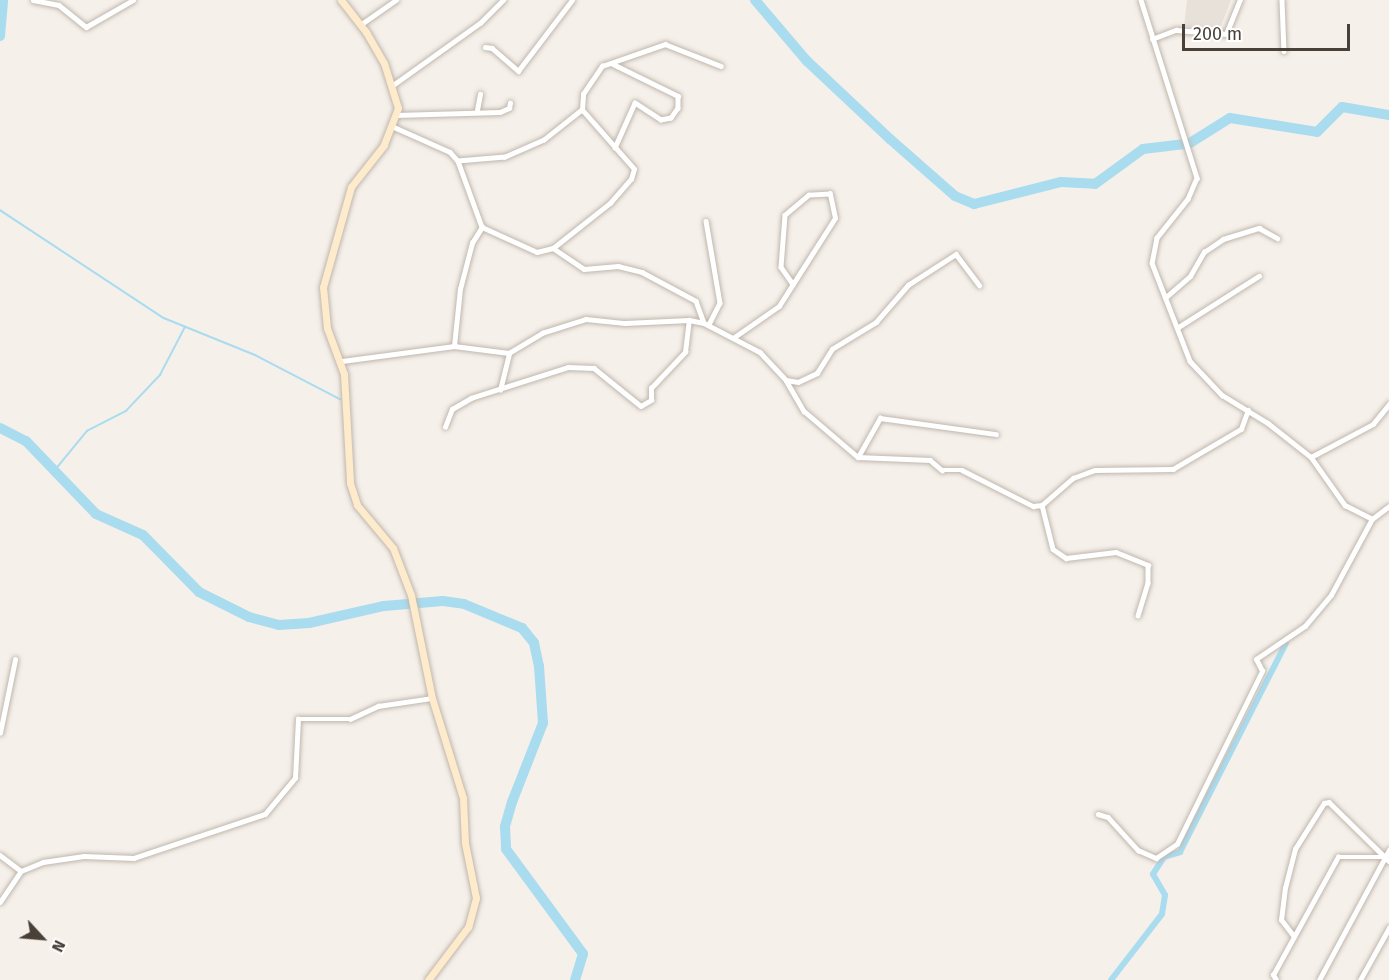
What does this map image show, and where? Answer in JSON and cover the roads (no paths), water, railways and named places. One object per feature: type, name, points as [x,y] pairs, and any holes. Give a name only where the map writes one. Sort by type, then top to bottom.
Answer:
[{"type":"street","points":[[33,0],[59,6],[86,27],[134,0]]},
{"type":"street","points":[[341,0],[360,24],[393,85],[396,115],[394,127],[351,187],[323,287],[327,328],[342,361],[350,483],[357,505],[393,548],[411,595],[432,698],[463,798],[465,843],[476,898],[468,927],[428,980]]},
{"type":"street","points":[[360,24],[396,0]]},
{"type":"street","points":[[393,85],[471,30],[503,0]]},
{"type":"street","points":[[485,47],[492,48],[518,71],[572,0]]},
{"type":"street","points":[[1141,0],[1197,178],[1188,199],[1157,238],[1152,263],[1190,361],[1222,395],[1248,411],[1311,458],[1345,505],[1372,519]]},
{"type":"street","points":[[1152,39],[1193,29],[1226,34],[1240,0]]},
{"type":"street","points":[[1282,0],[1284,51]]},
{"type":"street","points":[[394,127],[427,138],[458,161],[482,228],[537,252],[553,248],[610,203],[632,179],[634,170],[582,110],[583,94],[602,66],[665,44],[721,66]]},
{"type":"street","points":[[611,63],[678,96],[678,108],[671,118],[661,120],[635,103],[615,148]]},
{"type":"street","points":[[477,110],[480,94]]},
{"type":"street","points":[[396,115],[477,110],[500,111],[509,108],[510,103]]},
{"type":"street","points":[[458,161],[505,157],[544,140],[582,110]]},
{"type":"street","points":[[733,338],[779,306],[836,218],[830,194],[809,195],[785,215],[781,267],[793,284]]},
{"type":"street","points":[[706,221],[720,303],[706,324]]},
{"type":"street","points":[[454,346],[460,290],[472,243],[482,228]]},
{"type":"street","points":[[1165,298],[1190,276],[1204,252],[1223,239],[1259,228],[1277,238]]},
{"type":"street","points":[[553,248],[584,269],[618,266],[642,272],[696,301],[706,324]]},
{"type":"street","points":[[786,380],[798,382],[817,373],[832,349],[876,322],[908,285],[956,254],[979,285]]},
{"type":"street","points":[[1177,328],[1259,276]]},
{"type":"street","points":[[342,361],[454,346],[509,353],[542,333],[586,319],[625,323],[689,320],[706,324],[760,352],[786,380],[804,411],[858,458],[930,460],[942,470],[962,470],[1033,506],[1042,505],[1072,478],[1095,470],[1173,468],[1241,429],[1248,411]]},
{"type":"street","points":[[445,427],[452,409],[568,367],[594,368],[641,406],[651,400],[651,388],[685,352],[689,320]]},
{"type":"street","points":[[500,390],[509,353]]},
{"type":"street","points":[[1311,458],[1373,424],[1389,404]]},
{"type":"street","points":[[858,458],[880,418],[996,434]]},
{"type":"street","points":[[1042,505],[1053,549],[1066,558],[1116,552],[1148,565],[1148,583],[1138,615]]},
{"type":"street","points":[[1098,814],[1108,817],[1138,850],[1156,858],[1177,844],[1262,671],[1256,659],[1305,626],[1331,595],[1372,519],[1389,506]]},
{"type":"street","points":[[0,733],[15,660]]},
{"type":"street","points":[[0,902],[10,892],[21,871],[43,862],[84,856],[134,858],[265,814],[296,778],[298,719],[350,718],[378,706],[432,698]]},
{"type":"street","points":[[1294,937],[1281,920],[1285,888],[1295,849],[1324,802],[1329,802],[1387,859]]},
{"type":"street","points":[[1319,980],[1387,859],[1389,850]]},
{"type":"street","points":[[0,855],[21,871]]},
{"type":"street","points":[[1276,980],[1273,975],[1338,857],[1387,859]]},
{"type":"street","points":[[1360,980],[1389,928]]},
{"type":"waterway","points":[[0,36],[3,0]]},
{"type":"waterway","points":[[755,0],[807,61],[890,139],[955,196],[974,204],[1061,182],[1095,184],[1143,149],[1185,144]]},
{"type":"waterway","points":[[1190,143],[1230,118],[1317,132],[1342,107],[1389,115]]},
{"type":"waterway","points":[[0,210],[164,318],[255,355],[340,399]]},
{"type":"waterway","points":[[55,470],[87,431],[126,411],[160,375],[185,327]]},
{"type":"waterway","points":[[0,428],[26,441],[96,514],[143,535],[199,592],[249,617],[279,625],[309,623],[384,606],[443,601],[464,604],[522,628],[534,643],[539,666],[543,723],[512,802],[505,827],[506,849],[583,954],[575,980]]},
{"type":"waterway","points":[[1111,980],[1162,914],[1165,895],[1153,874],[1164,857],[1180,852],[1286,643]]}]
